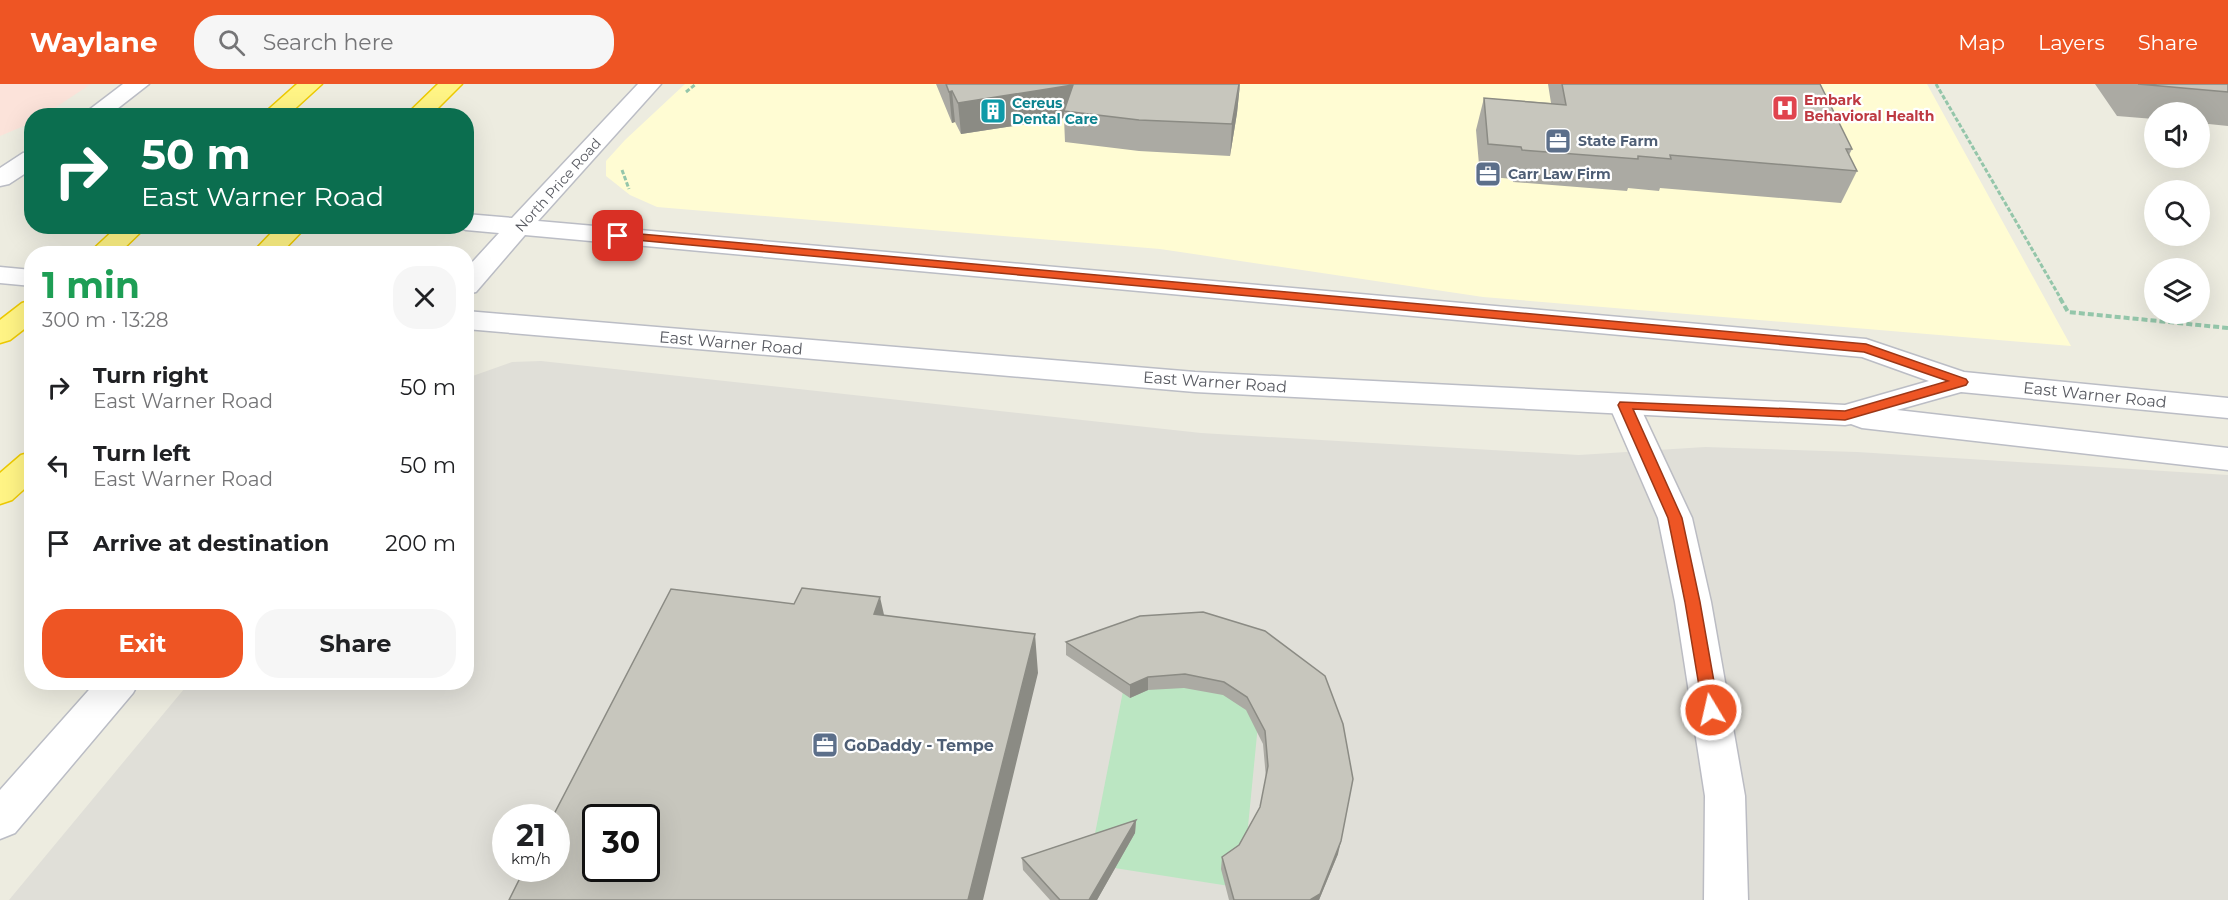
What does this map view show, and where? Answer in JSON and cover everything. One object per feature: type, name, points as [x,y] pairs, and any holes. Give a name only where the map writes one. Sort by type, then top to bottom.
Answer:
[{"type":"highway","points":[[282,108],[311,84]]},
{"type":"highway","points":[[425,108],[451,84]]},
{"type":"highway","points":[[110,246],[125,234]]},
{"type":"highway","points":[[273,246],[285,234]]},
{"type":"highway","points":[[0,334],[24,315]]},
{"type":"highway","points":[[0,492],[24,471]]},
{"type":"main road","points":[[104,108],[138,84]]},
{"type":"main road","name":"North Price Road","points":[[474,277],[650,84]]},
{"type":"main road","points":[[1,178],[24,163]]},
{"type":"main road","points":[[1,178],[24,180]]},
{"type":"main road","name":"East Warner Road","points":[[474,223],[1866,348],[1961,382],[2228,408]]},
{"type":"main road","points":[[0,275],[24,277]]},
{"type":"main road","name":"East Warner Road","points":[[474,321],[1195,382],[1845,415],[1961,382]]},
{"type":"main road","points":[[1624,405],[1675,518],[1693,602],[1725,796],[1726,900]]},
{"type":"main road","points":[[1845,415],[2228,459]]},
{"type":"main road","points":[[0,820],[113,690]]},
{"type":"path","points":[[1936,84],[2068,312],[2228,328]]},
{"type":"shaded area","points":[[0,84],[91,84],[55,108],[24,108],[24,126],[0,136]]},
{"type":"shaded area","points":[[685,84],[1927,84],[2071,346],[1483,297],[1160,249],[657,207],[630,195],[606,176],[606,161]]},
{"type":"shaded area","points":[[541,361],[1201,433],[1579,455],[1705,447],[1857,452],[2228,475],[2228,900],[9,900],[183,690],[474,690],[474,376],[512,362]]},
{"type":"green space","points":[[1126,676],[1261,694],[1242,888],[1089,864]]},
{"type":"building","points":[[946,84],[1239,84],[1232,124],[1139,120],[1064,111],[1073,85],[958,103]]},
{"type":"building","points":[[1562,84],[1820,84],[1852,149],[1846,149],[1857,171],[1670,155],[1671,159],[1638,156],[1638,159],[1522,150],[1521,147],[1488,144],[1484,98],[1566,105]]},
{"type":"building","points":[[2138,84],[2228,84],[2228,92]]},
{"type":"building","name":"GoDaddy - Tempe","points":[[802,588],[880,597],[874,614],[1035,634],[968,900],[509,900],[518,882],[570,882],[570,804],[559,804],[671,589],[794,604]]},
{"type":"building","points":[[1203,612],[1265,631],[1325,676],[1343,724],[1353,779],[1341,841],[1320,894],[1310,900],[1234,900],[1222,857],[1239,845],[1260,807],[1268,766],[1265,731],[1247,697],[1224,682],[1185,674],[1148,677],[1130,685],[1066,642],[1140,616]]},
{"type":"building","points":[[1136,820],[1089,900],[1060,900],[1022,858]]},
{"type":"place","name":"Embark Behavioral Health","points":[[1785,108]]},
{"type":"place","name":"Cereus Dental Care","points":[[993,111]]},
{"type":"place","name":"State Farm","points":[[1558,141]]},
{"type":"place","name":"Carr Law Firm","points":[[1488,174]]},
{"type":"place","name":"GoDaddy - Tempe","points":[[825,745]]},
{"type":"route","points":[[618,236],[1866,348],[1961,382],[1845,415],[1624,405],[1675,518],[1693,602],[1711,710]]}]
